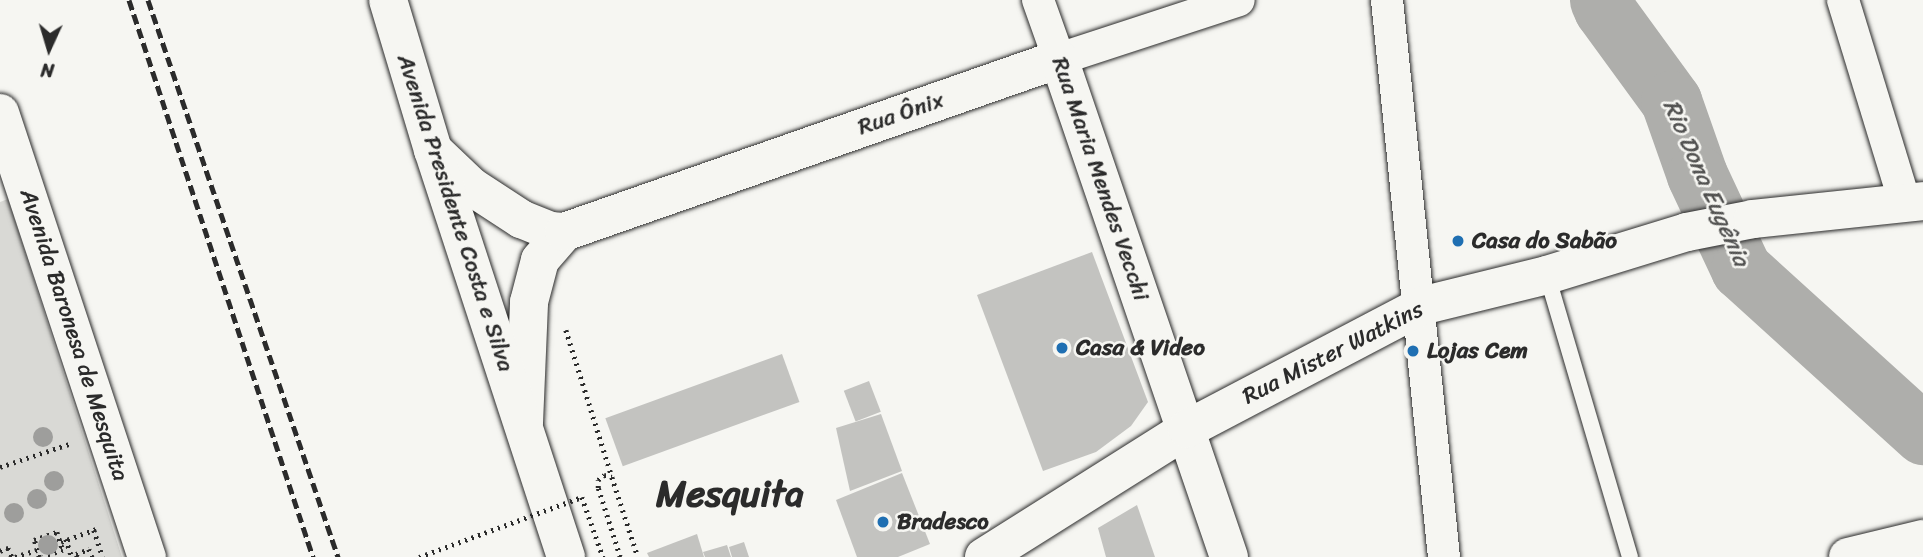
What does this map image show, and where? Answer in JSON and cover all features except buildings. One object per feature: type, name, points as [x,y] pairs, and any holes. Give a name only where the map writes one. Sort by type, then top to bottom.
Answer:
[{"type":"main road","name":"Avenida Presidente Costa e Silva","points":[[388,0],[433,150],[566,557]]},
{"type":"main road","name":"Rua Ônix","points":[[564,232],[1059,59]]},
{"type":"main road","name":"Rua Maria Mendes Vecchi","points":[[1059,59],[1229,557]]},
{"type":"main road","name":"Avenida Baronesa de Mesquita","points":[[0,113],[11,179],[147,557]]},
{"type":"main road","points":[[433,150],[472,187],[521,219],[543,229],[564,232]]},
{"type":"main road","name":"Rua Mister Watkins","points":[[984,557],[1187,429],[1420,306],[1547,275],[1687,232],[1754,219],[1914,202]]},
{"type":"main road","points":[[524,425],[529,302],[540,260],[564,232]]},
{"type":"main road","points":[[1848,557],[1923,539]]},
{"type":"street","name":"Rua Maria Mendes Vecchi","points":[[1038,0],[1059,59]]},
{"type":"street","name":"Rua Ônix","points":[[1059,59],[1239,0]]},
{"type":"street","points":[[1387,0],[1444,557]]},
{"type":"street","points":[[1843,0],[1914,202]]},
{"type":"lane","points":[[1547,275],[1630,557]]},
{"type":"path","points":[[563,319],[638,557]]},
{"type":"path","points":[[0,467],[74,443]]},
{"type":"path","points":[[612,477],[601,476],[598,488],[620,557]]},
{"type":"path","points":[[419,557],[582,497],[603,557]]},
{"type":"path","points":[[63,540],[103,526]]},
{"type":"path","points":[[94,530],[103,557]]},
{"type":"path","points":[[63,540],[63,550],[41,557],[34,540],[57,532],[63,540],[74,557],[89,549],[92,557]]},
{"type":"path","points":[[0,551],[8,548],[14,557],[37,550]]},
{"type":"shaded area","points":[[8,199],[122,557],[0,557],[0,202]]},
{"type":"waterway","name":"Rio Dona Eugênia","points":[[1600,0],[1671,101],[1697,175],[1741,269],[1923,434]]},
{"type":"railway","points":[[129,0],[313,557]]},
{"type":"railway","points":[[148,0],[338,557]]},
{"type":"place","name":"Casa do Sabão","points":[[1458,241]]},
{"type":"place","name":"Casa & Video","points":[[1062,348]]},
{"type":"place","name":"Lojas Cem","points":[[1413,351]]},
{"type":"place","name":"Bradesco","points":[[883,522]]},
{"type":"district","name":"Mesquita","points":[[730,494]]}]
